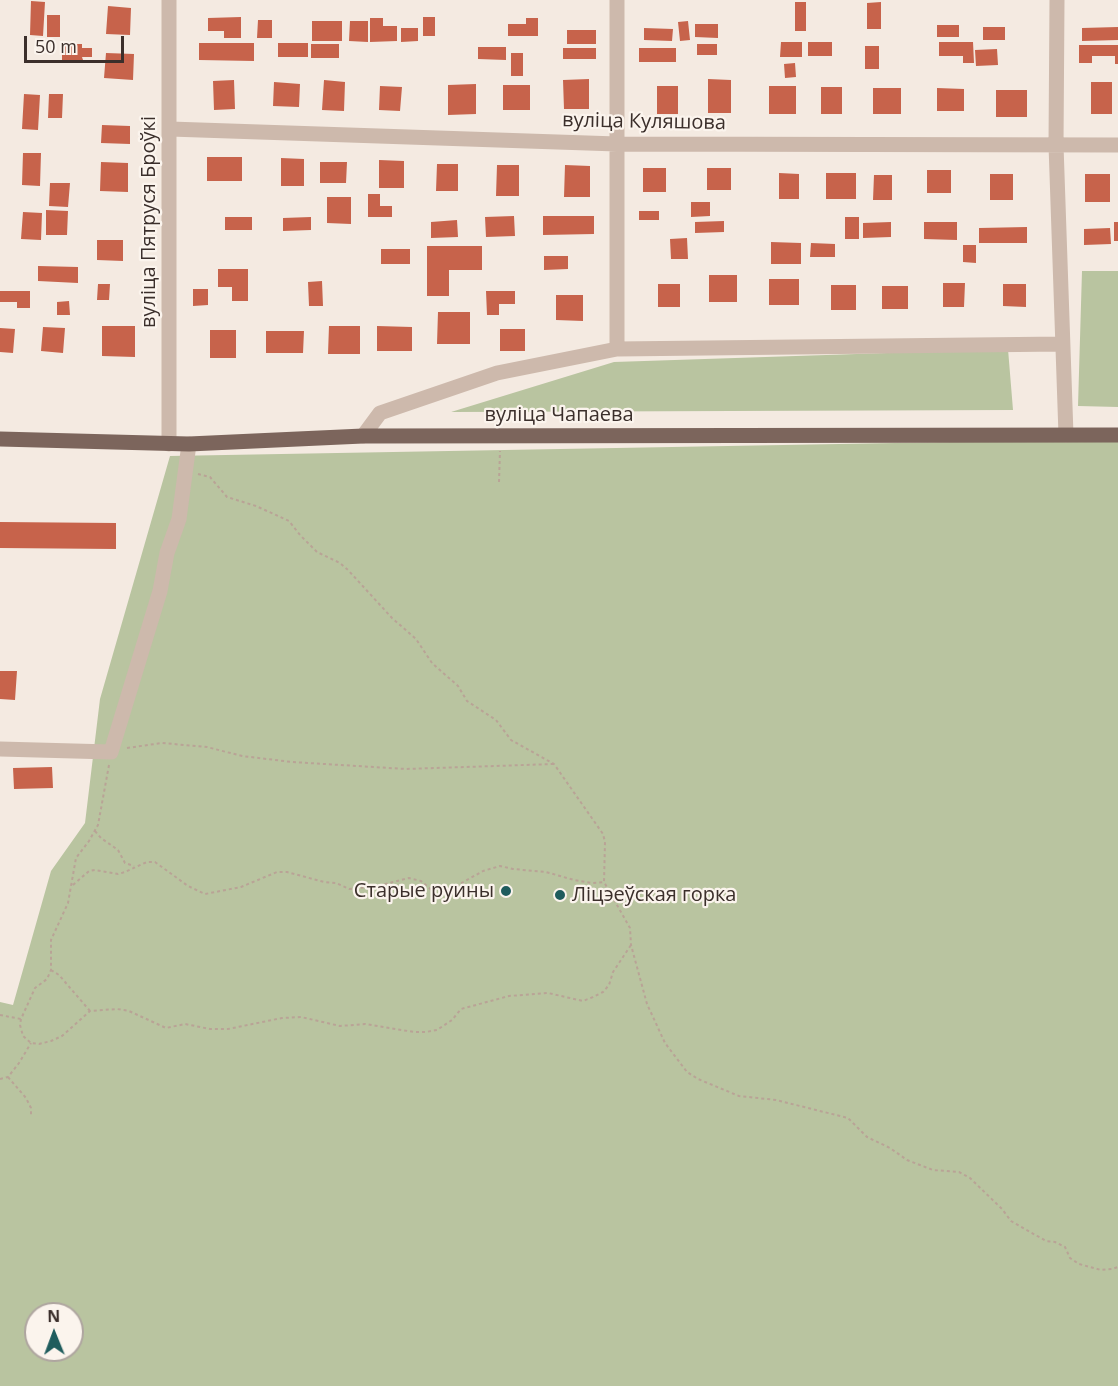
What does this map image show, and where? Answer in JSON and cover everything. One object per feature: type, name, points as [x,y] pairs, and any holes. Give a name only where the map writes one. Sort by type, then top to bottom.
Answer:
[{"type":"main road","name":"вуліца Чапаева","points":[[0,439],[189,444],[363,436],[1118,435]]},
{"type":"street","name":"вуліца Пятруся Броўкі","points":[[169,0],[170,444]]},
{"type":"street","points":[[617,0],[617,349]]},
{"type":"street","points":[[1057,0],[1056,145],[1066,435]]},
{"type":"street","name":"вуліца Куляшова","points":[[170,129],[617,144],[1118,145]]},
{"type":"street","points":[[363,436],[380,413],[497,373],[617,349],[1062,344]]},
{"type":"street","points":[[0,749],[111,752],[159,591],[167,553],[179,519],[189,444]]},
{"type":"path","points":[[499,482],[501,436]]},
{"type":"path","points":[[186,472],[210,477],[227,497],[256,506],[289,521],[317,552],[340,563],[348,570],[392,618],[416,639],[432,663],[458,686],[467,701],[496,720],[511,740],[554,764],[603,834],[604,882],[630,928],[631,945],[642,989],[652,1016],[665,1043],[687,1072],[739,1096],[776,1100],[848,1118],[867,1137],[891,1148],[907,1160],[933,1170],[959,1172],[970,1178],[1011,1221],[1046,1241],[1065,1247],[1070,1258],[1079,1264],[1101,1270],[1118,1267]]},
{"type":"path","points":[[554,764],[406,769],[292,762],[243,756],[207,747],[162,743],[136,745],[111,752],[98,825],[76,858],[68,903],[51,940],[51,970],[47,979],[35,988],[21,1019],[20,1031],[26,1040],[45,1042],[62,1036],[90,1011],[117,1009],[129,1011],[166,1028],[185,1024],[210,1029],[228,1029],[282,1018],[302,1017],[340,1026],[365,1023],[426,1032],[437,1030],[452,1020],[461,1009],[509,996],[548,993],[583,1001],[603,992],[631,945]]},
{"type":"path","points":[[95,831],[118,850],[125,863],[134,866]]},
{"type":"path","points":[[71,886],[89,871],[118,874],[147,861],[155,862],[188,886],[205,894],[242,887],[277,872],[287,872],[336,883],[349,889],[377,886],[410,878],[421,881],[434,892],[441,893],[483,871],[500,866],[546,872],[583,882],[604,882]]},
{"type":"path","points":[[51,970],[59,975],[90,1011]]},
{"type":"path","points":[[0,1015],[21,1019]]},
{"type":"path","points":[[0,1079],[8,1077],[23,1058],[31,1042]]},
{"type":"path","points":[[8,1077],[26,1098],[31,1108],[31,1116]]},
{"type":"green space","points":[[1082,271],[1118,271],[1118,407],[1078,406]]},
{"type":"green space","points":[[1008,349],[1013,410],[451,412],[614,362]]},
{"type":"green space","points":[[1118,439],[1118,1386],[0,1386],[0,1002],[13,1005],[51,871],[85,823],[100,699],[170,456]]},
{"type":"building","points":[[31,1],[45,2],[43,36],[30,35]]},
{"type":"building","points":[[795,2],[806,2],[806,31],[795,31]]},
{"type":"building","points":[[881,2],[881,29],[867,29],[867,3]]},
{"type":"building","points":[[108,6],[131,8],[130,35],[106,34]]},
{"type":"building","points":[[47,15],[60,15],[60,37],[47,37]]},
{"type":"building","points":[[241,17],[241,38],[224,38],[224,31],[208,31],[208,18]]},
{"type":"building","points":[[423,17],[435,17],[435,36],[423,36]]},
{"type":"building","points":[[370,18],[383,18],[383,26],[397,26],[397,41],[370,42]]},
{"type":"building","points":[[526,18],[538,18],[538,36],[508,36],[508,24],[526,24]]},
{"type":"building","points":[[258,20],[272,20],[272,38],[257,38]]},
{"type":"building","points":[[312,21],[342,21],[342,41],[312,41]]},
{"type":"building","points":[[350,21],[368,21],[368,42],[349,41]]},
{"type":"building","points":[[688,21],[690,40],[680,41],[678,22]]},
{"type":"building","points":[[695,24],[718,24],[718,38],[695,37]]},
{"type":"building","points":[[937,25],[959,25],[959,37],[937,37]]},
{"type":"building","points":[[983,27],[1005,27],[1005,40],[983,40]]},
{"type":"building","points":[[1118,27],[1118,40],[1082,41],[1082,28]]},
{"type":"building","points":[[401,28],[418,28],[418,41],[401,42]]},
{"type":"building","points":[[644,28],[673,29],[672,41],[644,40]]},
{"type":"building","points":[[567,30],[596,30],[596,44],[567,44]]},
{"type":"building","points":[[781,42],[802,42],[802,57],[780,57]]},
{"type":"building","points":[[808,42],[832,42],[832,56],[808,56]]},
{"type":"building","points":[[939,42],[973,42],[974,63],[963,63],[963,56],[939,56]]},
{"type":"building","points":[[199,43],[254,43],[254,61],[199,60]]},
{"type":"building","points":[[278,43],[308,43],[308,57],[278,57]]},
{"type":"building","points":[[62,44],[82,44],[82,48],[92,48],[92,57],[62,61]]},
{"type":"building","points":[[311,44],[339,44],[339,58],[311,58]]},
{"type":"building","points":[[697,44],[717,44],[717,55],[697,55]]},
{"type":"building","points":[[1079,45],[1118,45],[1118,64],[1115,64],[1115,56],[1092,56],[1092,63],[1079,63]]},
{"type":"building","points":[[865,46],[879,46],[879,69],[865,69]]},
{"type":"building","points":[[478,47],[506,47],[506,60],[478,59]]},
{"type":"building","points":[[563,48],[596,48],[596,59],[563,59]]},
{"type":"building","points":[[639,48],[676,48],[676,62],[639,62]]},
{"type":"building","points":[[997,49],[998,65],[976,66],[975,50]]},
{"type":"building","points":[[106,53],[134,54],[133,80],[104,78]]},
{"type":"building","points":[[511,53],[523,53],[523,76],[511,76]]},
{"type":"building","points":[[795,63],[796,77],[785,78],[784,64]]},
{"type":"building","points":[[589,79],[589,109],[564,109],[563,80]]},
{"type":"building","points":[[708,79],[731,80],[731,113],[708,113]]},
{"type":"building","points":[[234,80],[235,109],[214,110],[213,81]]},
{"type":"building","points":[[324,80],[345,82],[344,111],[322,110]]},
{"type":"building","points":[[274,82],[300,84],[299,107],[273,106]]},
{"type":"building","points":[[1091,82],[1112,82],[1112,114],[1091,114]]},
{"type":"building","points":[[476,84],[476,114],[448,115],[448,85]]},
{"type":"building","points":[[503,85],[530,85],[530,110],[503,110]]},
{"type":"building","points":[[380,86],[402,87],[400,111],[379,110]]},
{"type":"building","points":[[657,86],[678,86],[678,114],[657,114]]},
{"type":"building","points":[[769,86],[796,86],[796,114],[769,114]]},
{"type":"building","points":[[821,87],[842,87],[842,114],[821,114]]},
{"type":"building","points":[[873,88],[901,88],[901,114],[873,114]]},
{"type":"building","points":[[937,88],[964,89],[964,111],[937,111]]},
{"type":"building","points":[[996,90],[1027,90],[1027,117],[996,117]]},
{"type":"building","points":[[24,94],[40,95],[38,130],[22,129]]},
{"type":"building","points":[[49,94],[63,94],[62,118],[48,118]]},
{"type":"building","points":[[102,125],[130,126],[130,144],[101,143]]},
{"type":"building","points":[[23,153],[41,153],[40,186],[22,185]]},
{"type":"building","points":[[207,157],[242,157],[242,181],[207,181]]},
{"type":"building","points":[[281,158],[304,159],[304,186],[281,186]]},
{"type":"building","points":[[379,160],[404,161],[404,188],[379,188]]},
{"type":"building","points":[[101,162],[128,163],[128,192],[100,191]]},
{"type":"building","points":[[320,162],[347,162],[346,183],[320,183]]},
{"type":"building","points":[[437,164],[458,164],[458,191],[436,191]]},
{"type":"building","points":[[497,165],[519,165],[519,196],[496,196]]},
{"type":"building","points":[[565,165],[590,166],[590,197],[564,197]]},
{"type":"building","points":[[643,168],[666,168],[666,192],[643,192]]},
{"type":"building","points":[[707,168],[731,168],[731,190],[707,190]]},
{"type":"building","points":[[927,170],[951,170],[951,193],[927,193]]},
{"type":"building","points":[[779,173],[799,174],[799,199],[779,199]]},
{"type":"building","points":[[826,173],[856,173],[856,199],[826,199]]},
{"type":"building","points":[[990,174],[1013,174],[1013,200],[990,200]]},
{"type":"building","points":[[1085,174],[1110,174],[1110,202],[1085,202]]},
{"type":"building","points":[[874,175],[892,175],[892,200],[873,200]]},
{"type":"building","points":[[50,183],[70,183],[68,207],[49,206]]},
{"type":"building","points":[[368,194],[380,194],[380,206],[392,206],[392,217],[368,217]]},
{"type":"building","points":[[327,197],[351,197],[351,224],[327,223]]},
{"type":"building","points":[[691,202],[710,202],[710,216],[691,217]]},
{"type":"building","points":[[46,210],[68,211],[67,235],[46,235]]},
{"type":"building","points":[[639,211],[659,211],[659,220],[639,220]]},
{"type":"building","points":[[23,212],[42,213],[41,240],[21,239]]},
{"type":"building","points":[[514,216],[515,236],[486,237],[485,217]]},
{"type":"building","points":[[543,216],[594,216],[594,234],[543,235]]},
{"type":"building","points":[[225,217],[252,217],[252,230],[225,230]]},
{"type":"building","points":[[311,217],[311,230],[283,231],[283,218]]},
{"type":"building","points":[[845,217],[859,217],[859,239],[845,239]]},
{"type":"building","points":[[457,220],[458,237],[431,238],[431,222]]},
{"type":"building","points":[[724,221],[724,232],[695,233],[695,222]]},
{"type":"building","points":[[891,222],[891,237],[863,238],[863,223]]},
{"type":"building","points":[[924,222],[957,222],[957,240],[924,239]]},
{"type":"building","points":[[1114,222],[1118,222],[1118,241],[1114,241]]},
{"type":"building","points":[[1027,227],[1027,243],[979,243],[979,228]]},
{"type":"building","points":[[1110,228],[1111,244],[1084,245],[1084,229]]},
{"type":"building","points":[[687,238],[688,259],[671,259],[670,239]]},
{"type":"building","points":[[97,240],[123,240],[123,261],[97,260]]},
{"type":"building","points":[[771,242],[801,243],[801,264],[771,264]]},
{"type":"building","points":[[811,243],[835,244],[835,257],[810,257]]},
{"type":"building","points":[[963,245],[976,245],[976,263],[963,262]]},
{"type":"building","points":[[427,246],[482,246],[482,270],[449,270],[449,296],[427,296]]},
{"type":"building","points":[[381,249],[410,249],[410,264],[381,264]]},
{"type":"building","points":[[544,256],[568,256],[568,269],[544,270]]},
{"type":"building","points":[[38,266],[78,267],[78,283],[38,281]]},
{"type":"building","points":[[218,269],[248,269],[248,301],[232,301],[232,287],[218,287]]},
{"type":"building","points":[[709,275],[737,275],[737,302],[709,302]]},
{"type":"building","points":[[769,279],[799,279],[799,305],[769,305]]},
{"type":"building","points":[[322,281],[323,306],[309,306],[308,282]]},
{"type":"building","points":[[943,283],[965,283],[964,307],[943,307]]},
{"type":"building","points":[[98,284],[110,284],[109,300],[97,300]]},
{"type":"building","points":[[658,284],[680,284],[680,307],[658,307]]},
{"type":"building","points":[[1003,284],[1026,284],[1026,307],[1003,306]]},
{"type":"building","points":[[831,285],[856,285],[856,310],[831,310]]},
{"type":"building","points":[[882,286],[908,286],[908,309],[882,309]]},
{"type":"building","points":[[193,289],[208,289],[208,305],[193,306]]},
{"type":"building","points":[[0,291],[30,291],[30,308],[17,308],[17,302],[0,302]]},
{"type":"building","points":[[486,291],[515,291],[515,304],[499,304],[499,315],[487,315]]},
{"type":"building","points":[[556,295],[583,295],[583,321],[556,320]]},
{"type":"building","points":[[69,301],[70,315],[57,315],[57,302]]},
{"type":"building","points":[[438,312],[470,312],[470,344],[437,344]]},
{"type":"building","points":[[102,326],[135,326],[135,357],[102,356]]},
{"type":"building","points":[[329,326],[360,326],[360,354],[328,354]]},
{"type":"building","points":[[377,326],[412,327],[412,351],[377,351]]},
{"type":"building","points":[[43,327],[65,328],[63,353],[41,351]]},
{"type":"building","points":[[0,328],[15,329],[13,353],[0,352]]},
{"type":"building","points":[[500,329],[525,329],[525,351],[500,351]]},
{"type":"building","points":[[210,330],[236,330],[236,358],[210,358]]},
{"type":"building","points":[[266,331],[304,331],[303,353],[266,353]]},
{"type":"building","points":[[0,522],[116,523],[116,549],[0,548]]},
{"type":"building","points":[[0,671],[17,671],[15,700],[0,699]]},
{"type":"building","points":[[52,767],[53,788],[14,789],[13,768]]},
{"type":"place","name":"Старые руины","points":[[506,891]]},
{"type":"place","name":"Ліцэеўская горка","points":[[560,895]]}]
